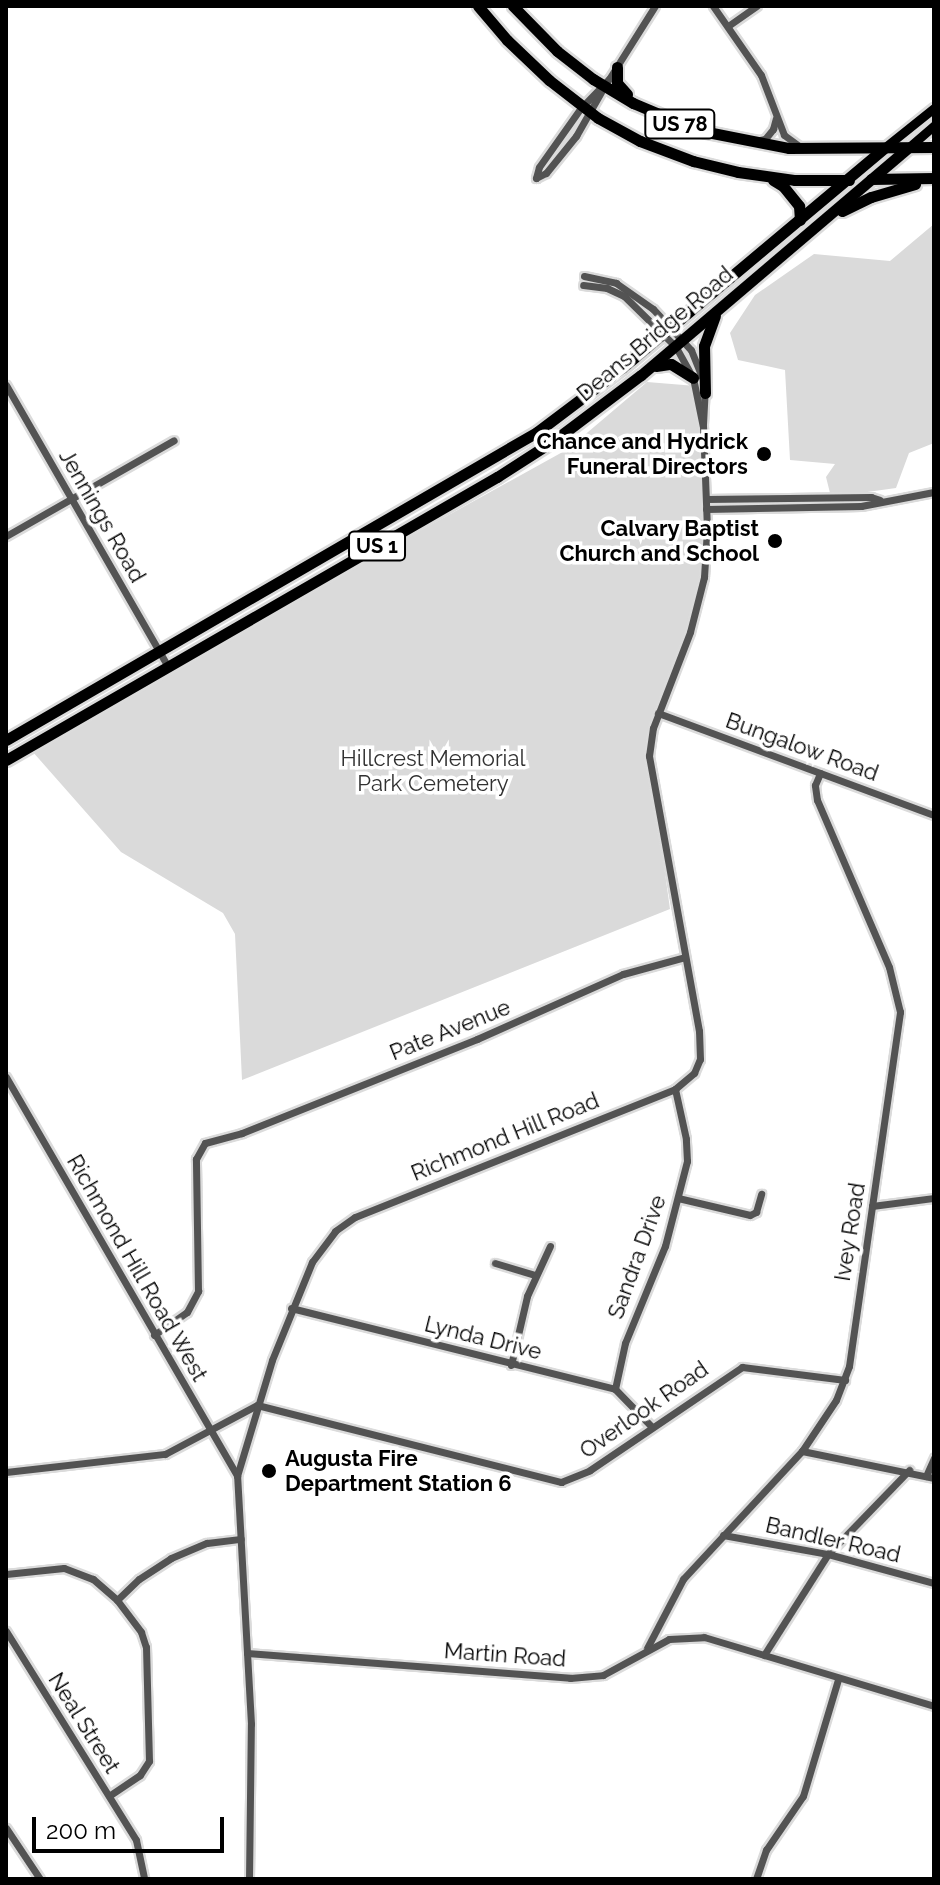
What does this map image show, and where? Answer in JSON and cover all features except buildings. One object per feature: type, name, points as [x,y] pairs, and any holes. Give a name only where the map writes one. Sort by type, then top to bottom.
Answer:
[{"type":"highway","name":"US 78","points":[[478,6],[522,56],[587,110],[671,153],[761,176],[934,180]]},
{"type":"highway","name":"US 78","points":[[513,6],[557,51],[604,86],[675,123],[742,142],[812,149],[884,148]]},
{"type":"highway","points":[[617,67],[617,83],[625,93],[675,123]]},
{"type":"highway","points":[[884,148],[934,147]]},
{"type":"highway","name":"Deans Bridge Road","points":[[6,740],[518,445],[575,405],[884,148]]},
{"type":"highway","name":"Deans Bridge Road","points":[[6,760],[497,477],[596,411],[908,148]]},
{"type":"highway","points":[[761,176],[783,186],[799,206],[800,220]]},
{"type":"highway","name":"US 1","points":[[814,227],[869,197],[934,180]]},
{"type":"highway","points":[[705,393],[705,338],[725,303]]},
{"type":"highway","points":[[641,375],[666,363],[681,368],[693,378]]},
{"type":"main road","name":"Deans Bridge Road","points":[[884,148],[934,108]]},
{"type":"main road","name":"Deans Bridge Road","points":[[908,148],[934,125]]},
{"type":"street","points":[[542,170],[604,86],[655,6]]},
{"type":"street","points":[[713,6],[761,75],[784,135],[794,144],[812,149]]},
{"type":"street","points":[[728,26],[757,6]]},
{"type":"street","points":[[742,142],[765,139],[776,118]]},
{"type":"street","name":"Richmond Hill Road","points":[[249,1879],[247,1653],[237,1476],[257,1405],[291,1308],[320,1249],[346,1222],[675,1089],[694,1073],[700,1059],[699,1031],[650,768],[649,743],[701,593],[706,509],[705,393],[696,359],[667,330],[616,291],[584,281]]},
{"type":"street","name":"Richmond Hill Road","points":[[679,343],[693,378],[703,427]]},
{"type":"street","name":"Jennings Road","points":[[6,385],[167,665]]},
{"type":"street","points":[[6,536],[174,440]]},
{"type":"street","points":[[706,509],[861,506],[934,492]]},
{"type":"street","points":[[706,499],[871,497],[880,500]]},
{"type":"street","name":"Bungalow Road","points":[[658,713],[934,815]]},
{"type":"street","name":"Ivey Road","points":[[647,1648],[683,1579],[802,1451],[845,1380],[897,1048],[900,1006],[889,967],[817,800],[815,785],[820,773]]},
{"type":"street","name":"Pate Avenue","points":[[154,1335],[183,1316],[195,1299],[200,1273],[197,1154],[209,1140],[228,1138],[490,1034],[623,974],[685,957]]},
{"type":"street","name":"Richmond Hill Road West","points":[[6,1077],[237,1476]]},
{"type":"street","name":"Sandra Drive","points":[[615,1389],[625,1343],[665,1246],[688,1153],[675,1089]]},
{"type":"street","points":[[678,1198],[750,1215],[756,1212],[761,1194]]},
{"type":"street","points":[[872,1206],[934,1198]]},
{"type":"street","points":[[511,1365],[535,1275],[550,1246]]},
{"type":"street","points":[[495,1263],[535,1275]]},
{"type":"street","name":"Lynda Drive","points":[[291,1308],[615,1389]]},
{"type":"street","name":"Overlook Road","points":[[257,1405],[561,1482],[590,1470],[742,1367],[845,1380]]},
{"type":"street","points":[[615,1389],[652,1427]]},
{"type":"street","points":[[6,1472],[165,1454],[257,1405]]},
{"type":"street","points":[[802,1451],[909,1470],[930,1477],[934,1458]]},
{"type":"street","points":[[764,1655],[828,1554],[909,1470]]},
{"type":"street","name":"Bandler Road","points":[[723,1535],[828,1554],[934,1583]]},
{"type":"street","points":[[117,1600],[139,1579],[171,1558],[207,1543],[241,1539]]},
{"type":"street","points":[[6,1574],[64,1568],[93,1579],[117,1600],[141,1632],[146,1647],[149,1761],[140,1775],[109,1796]]},
{"type":"street","name":"Neal Street","points":[[6,1631],[136,1840],[144,1879]]},
{"type":"street","name":"Martin Road","points":[[247,1653],[544,1679],[603,1675],[647,1648],[669,1639],[691,1636],[715,1638],[838,1679],[934,1706]]},
{"type":"street","points":[[756,1879],[766,1850],[803,1796],[838,1679]]},
{"type":"street","points":[[6,1828],[40,1879]]},
{"type":"green space","points":[[934,224],[934,443],[909,453],[896,488],[853,494],[830,493],[826,477],[835,464],[790,460],[785,370],[738,360],[730,333],[755,295],[814,254],[890,261]]},
{"type":"green space","name":"Hillcrest Memorial Park Cemetery","points":[[647,382],[696,386],[707,529],[697,609],[650,736],[653,786],[670,909],[242,1080],[235,934],[223,913],[121,852],[32,751],[246,627],[568,449]]},
{"type":"place","name":"Chance and Hydrick Funeral Directors","points":[[764,454]]},
{"type":"place","name":"Calvary Baptist Church and School","points":[[775,541]]},
{"type":"place","name":"Augusta Fire Department Station 6","points":[[269,1471]]}]
